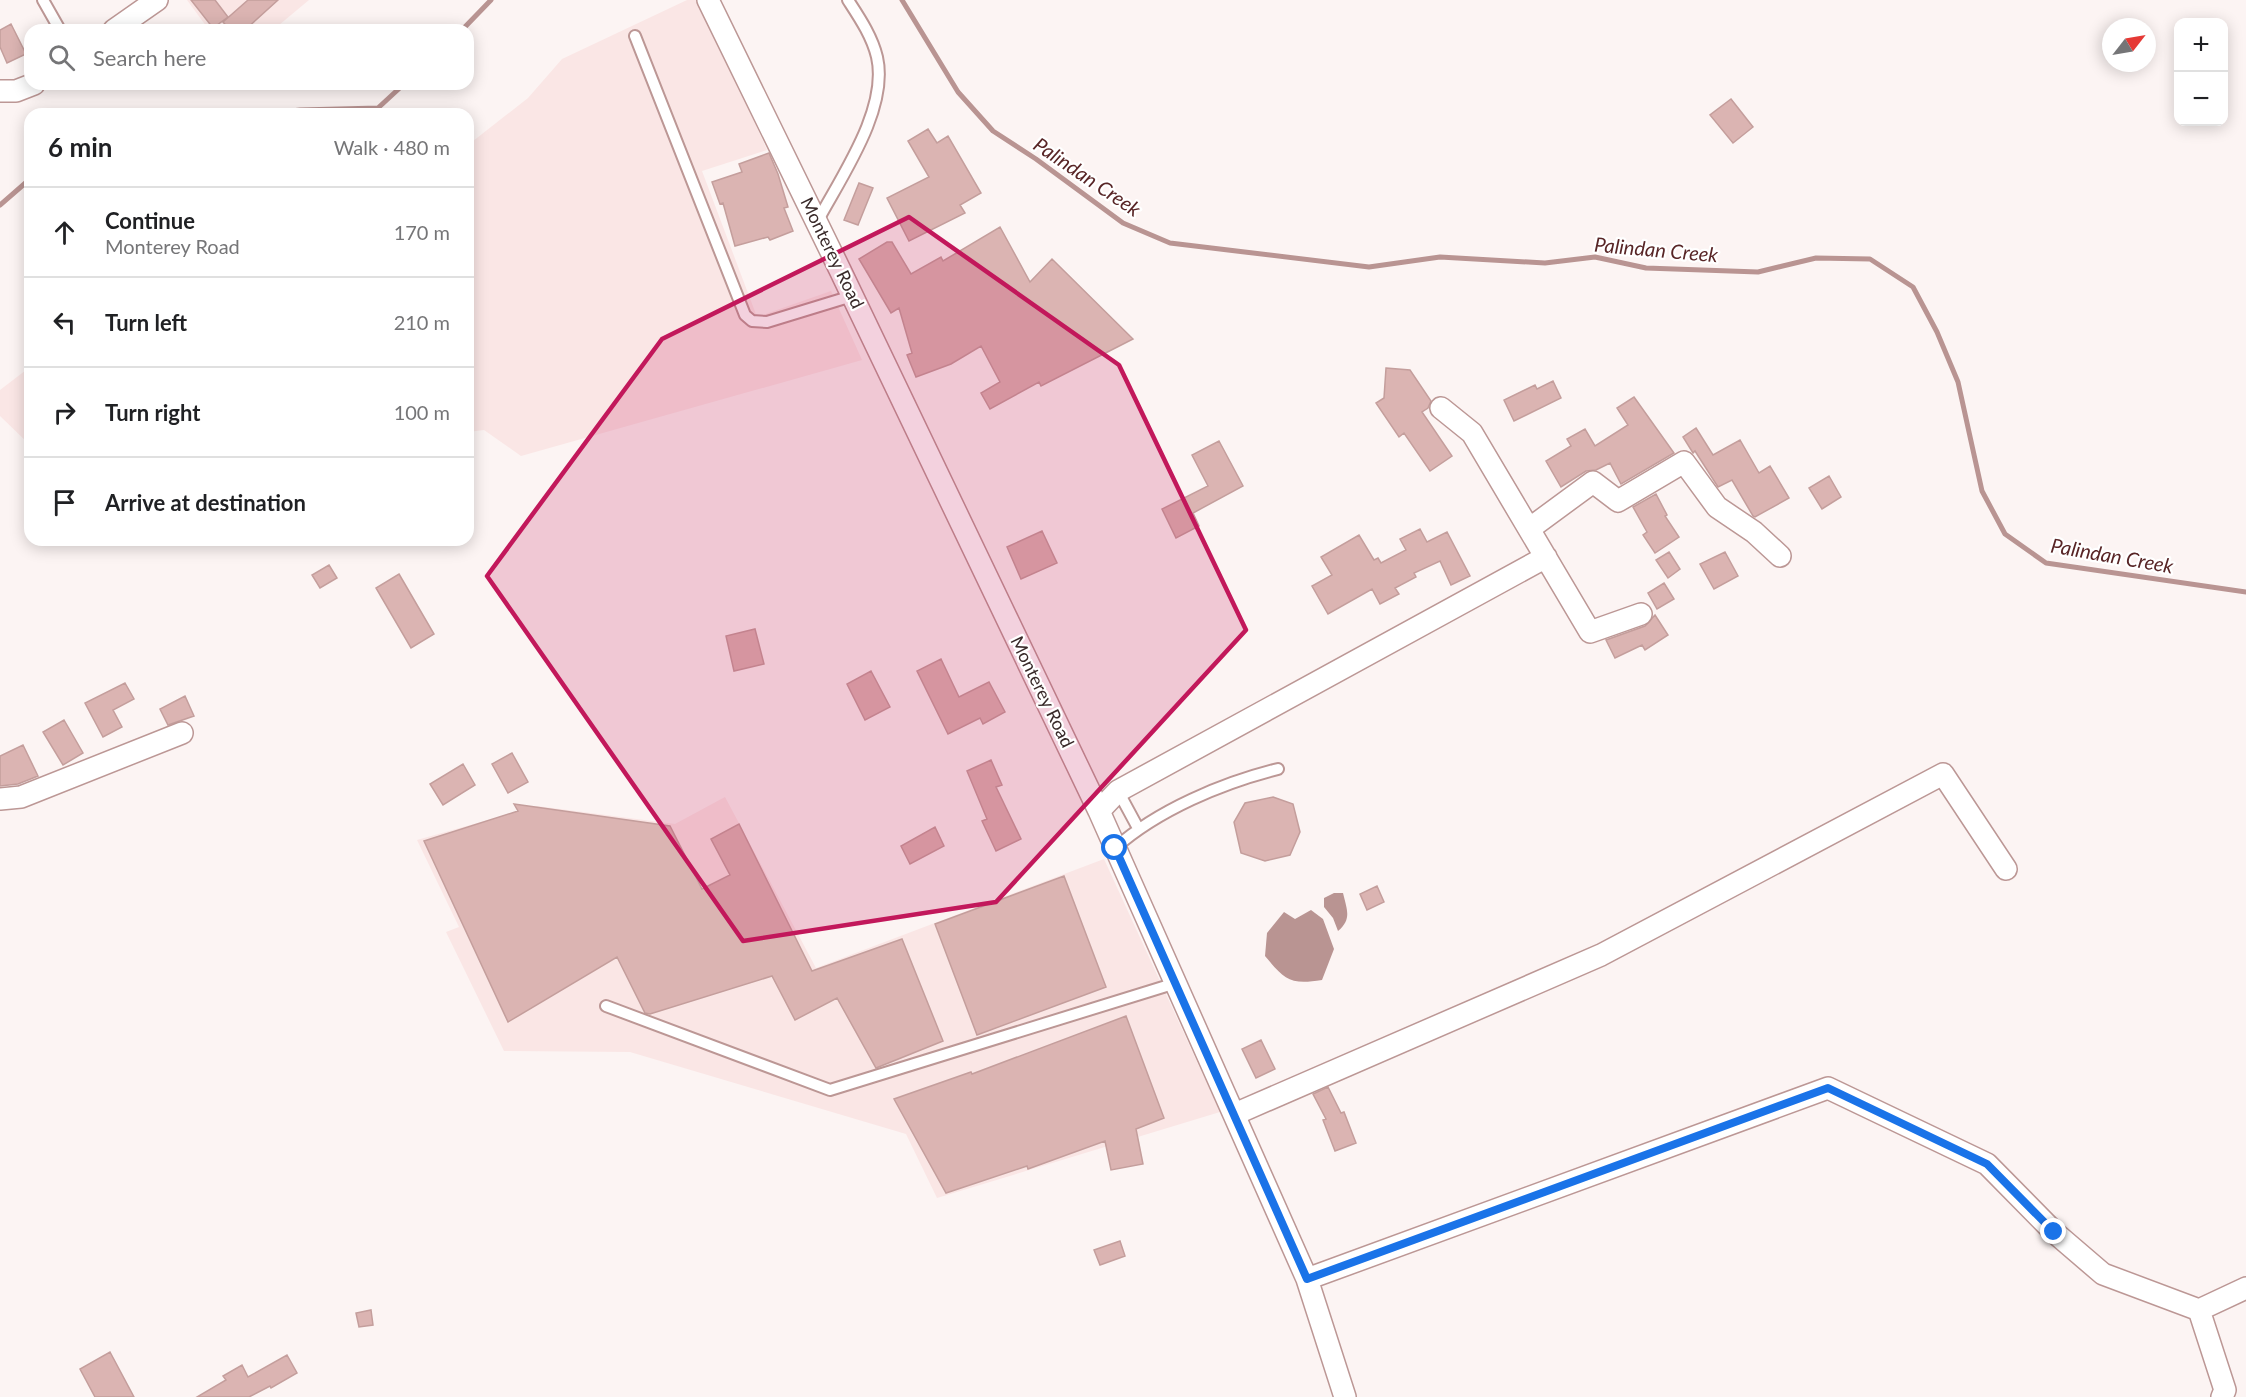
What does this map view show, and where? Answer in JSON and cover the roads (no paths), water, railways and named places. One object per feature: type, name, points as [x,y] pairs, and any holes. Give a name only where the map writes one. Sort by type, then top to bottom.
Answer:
[{"type":"street","points":[[123,24],[157,0]]},
{"type":"street","name":"Monterey Road","points":[[708,0],[1099,811],[1307,1279],[1345,1397]]},
{"type":"street","points":[[0,91],[16,92],[24,88]]},
{"type":"street","points":[[1441,408],[1472,433],[1590,632],[1641,614]]},
{"type":"street","points":[[1529,529],[1593,482],[1618,501],[1684,462],[1717,507],[1754,532],[1780,556]]},
{"type":"street","points":[[1099,811],[1118,791],[1546,557]]},
{"type":"street","points":[[0,799],[21,797],[182,734]]},
{"type":"street","points":[[1235,1114],[1600,955],[1943,774],[2006,869]]},
{"type":"street","points":[[1307,1279],[1828,1088],[1987,1164],[2054,1232],[2103,1274],[2199,1310],[2246,1288]]},
{"type":"street","points":[[2199,1310],[2225,1390],[2222,1397]]},
{"type":"lane","points":[[43,0],[57,24]]},
{"type":"lane","points":[[817,222],[878,100],[877,57],[864,24],[848,0]]},
{"type":"lane","points":[[635,36],[745,315],[752,321],[767,322],[852,296]]},
{"type":"lane","points":[[1115,848],[1137,828],[1236,779],[1278,770]]},
{"type":"lane","points":[[1118,791],[1137,828]]},
{"type":"lane","points":[[606,1006],[830,1090],[1176,983]]},
{"type":"waterway","points":[[468,24],[491,0]]},
{"type":"waterway","name":"Palindan Creek","points":[[902,0],[958,92],[993,131],[1036,159],[1123,223],[1170,243],[1369,267],[1440,257],[1545,263],[1595,257],[1646,268],[1758,272],[1816,258],[1870,259],[1913,287],[1937,332],[1958,382],[1982,491],[2005,534],[2046,563],[2246,592]]},
{"type":"waterway","points":[[378,108],[398,90]]},
{"type":"waterway","points":[[0,205],[24,184]]}]
